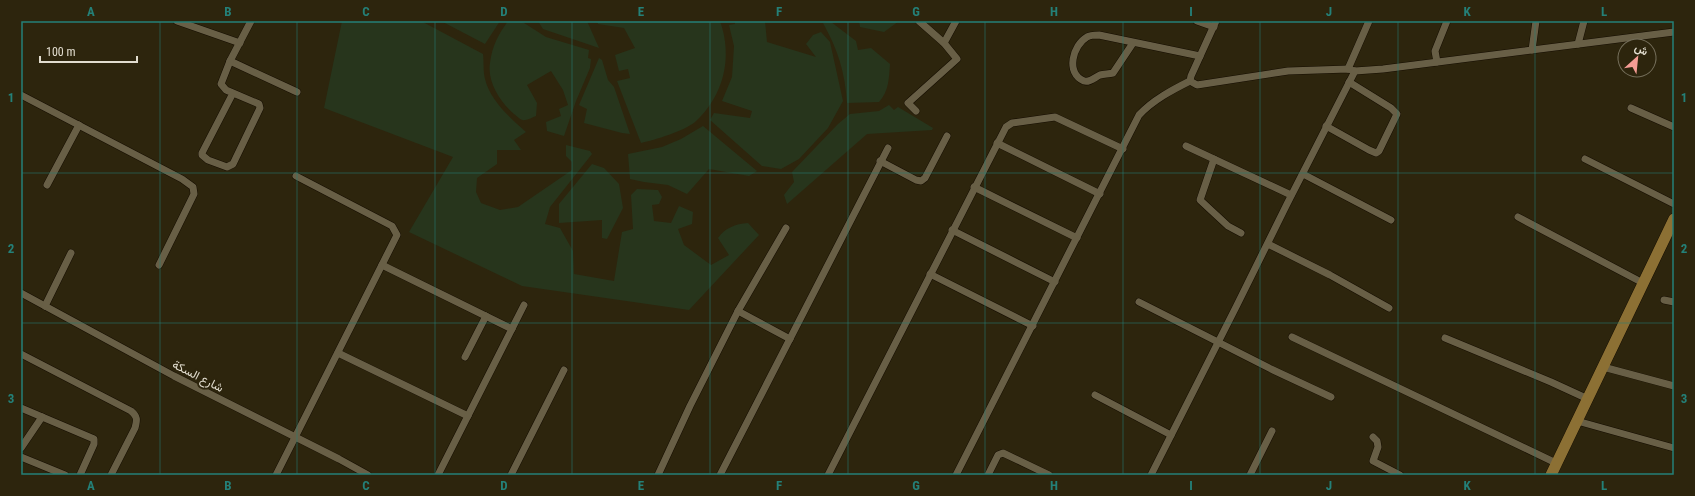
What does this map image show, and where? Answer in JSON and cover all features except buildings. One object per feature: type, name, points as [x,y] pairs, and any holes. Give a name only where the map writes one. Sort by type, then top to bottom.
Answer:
[{"type":"main road","points":[[1551,475],[1674,219]]},
{"type":"street","points":[[177,21],[240,43]]},
{"type":"street","points":[[233,94],[202,153],[208,160],[227,167],[233,164],[260,108],[256,103],[233,94],[221,84],[230,61],[251,21]]},
{"type":"street","points":[[916,110],[908,103],[957,59],[944,43],[919,21]]},
{"type":"street","points":[[944,43],[956,21]]},
{"type":"street","points":[[956,475],[1139,115],[1142,111],[1167,93],[1190,81],[1215,24],[1197,21]]},
{"type":"street","points":[[1151,475],[1349,82],[1369,21]]},
{"type":"street","points":[[1437,62],[1435,51],[1447,21]]},
{"type":"street","points":[[1532,50],[1536,21]]},
{"type":"street","points":[[1578,44],[1584,21]]},
{"type":"street","points":[[1190,81],[1197,85],[1288,71],[1352,70],[1437,62],[1578,44],[1625,40],[1674,32]]},
{"type":"street","points":[[1133,43],[1113,73],[1099,76],[1089,81],[1084,81],[1077,75],[1073,68],[1073,59],[1076,49],[1088,36],[1099,35],[1200,56]]},
{"type":"street","points":[[230,61],[297,92]]},
{"type":"street","points":[[1326,126],[1369,150],[1376,152],[1379,151],[1397,114],[1391,108],[1349,82]]},
{"type":"street","points":[[21,96],[182,179],[193,187],[194,194],[159,265]]},
{"type":"street","points":[[1631,108],[1674,127]]},
{"type":"street","points":[[828,475],[974,187],[1008,124],[1055,116],[1123,149]]},
{"type":"street","points":[[47,186],[79,125]]},
{"type":"street","points":[[880,161],[916,180],[921,181],[925,178],[947,136]]},
{"type":"street","points":[[997,143],[1100,194]]},
{"type":"street","points":[[1186,146],[1292,195]]},
{"type":"street","points":[[720,475],[888,148]]},
{"type":"street","points":[[1214,159],[1200,200],[1228,226],[1241,234]]},
{"type":"street","points":[[1585,159],[1674,204]]},
{"type":"street","points":[[1302,174],[1390,220]]},
{"type":"street","points":[[276,475],[397,235],[392,226],[296,176]]},
{"type":"street","points":[[974,187],[1077,238]]},
{"type":"street","points":[[1518,217],[1643,283]]},
{"type":"street","points":[[658,475],[690,406],[738,311],[786,228]]},
{"type":"street","points":[[952,230],[1055,282]]},
{"type":"street","points":[[1268,244],[1330,275],[1389,308]]},
{"type":"street","points":[[45,306],[71,253]]},
{"type":"street","points":[[382,265],[512,329]]},
{"type":"street","points":[[930,274],[1033,326]]},
{"type":"street","name":"شارع السكة","points":[[21,293],[174,376],[368,475]]},
{"type":"street","points":[[1664,300],[1674,302]]},
{"type":"street","points":[[1139,302],[1219,341],[1271,369],[1331,397]]},
{"type":"street","points":[[438,475],[524,305]]},
{"type":"street","points":[[738,311],[790,339]]},
{"type":"street","points":[[465,357],[486,316]]},
{"type":"street","points":[[1292,337],[1556,463]]},
{"type":"street","points":[[1445,338],[1588,399]]},
{"type":"street","points":[[338,353],[468,416]]},
{"type":"street","points":[[21,354],[124,407],[136,415],[137,420],[135,428],[111,475]]},
{"type":"street","points":[[1603,367],[1674,386]]},
{"type":"street","points":[[511,475],[564,370]]},
{"type":"street","points":[[1095,395],[1171,436]]},
{"type":"street","points":[[21,408],[94,439],[94,444],[80,475]]},
{"type":"street","points":[[21,448],[42,417]]},
{"type":"street","points":[[1577,421],[1674,448]]},
{"type":"street","points":[[1250,475],[1272,431]]},
{"type":"street","points":[[1373,437],[1377,441],[1378,446],[1373,461],[1400,475]]},
{"type":"street","points":[[988,475],[998,455],[1004,453],[1049,475]]},
{"type":"street","points":[[21,458],[64,475]]},
{"type":"green space","points":[[342,21],[421,21],[483,54],[485,79],[491,94],[507,115],[526,132],[514,140],[521,150],[497,150],[497,164],[477,178],[476,192],[481,203],[500,210],[518,207],[572,170],[572,162],[566,156],[566,145],[590,151],[592,154],[550,207],[545,224],[560,228],[573,251],[574,274],[614,281],[622,232],[633,229],[631,195],[637,189],[658,190],[662,197],[659,204],[652,205],[654,221],[671,223],[679,206],[693,212],[692,224],[678,229],[684,245],[711,265],[729,255],[718,238],[727,229],[739,224],[748,223],[759,235],[689,310],[522,286],[409,232],[453,157],[324,108]]},
{"type":"green space","points":[[441,21],[500,21],[485,44]]},
{"type":"green space","points":[[508,21],[521,21],[546,37],[589,50],[588,58],[591,59],[590,68],[576,101],[564,136],[547,131],[546,122],[561,116],[559,109],[568,105],[563,90],[551,71],[527,85],[537,103],[536,116],[522,120],[499,98],[491,77],[490,63],[492,51],[496,41]]},
{"type":"green space","points":[[538,21],[587,21],[599,48],[543,29]]},
{"type":"green space","points":[[597,21],[720,21],[726,48],[723,75],[719,88],[705,112],[695,122],[684,129],[641,143],[617,81],[630,78],[628,69],[619,71],[615,55],[635,48],[624,28],[598,24]]},
{"type":"green space","points":[[735,21],[765,21],[767,42],[816,57],[806,44],[813,35],[821,32],[830,42],[843,101],[828,128],[799,159],[781,169],[762,166],[710,120],[714,113],[750,118],[752,111],[722,101],[732,77],[734,46],[729,25],[735,24]]},
{"type":"green space","points":[[859,21],[899,21],[884,32],[860,27]]},
{"type":"green space","points":[[831,22],[856,41],[858,50],[871,48],[890,64],[887,89],[879,102],[847,103],[845,81],[837,52],[823,23]]},
{"type":"green space","points":[[599,58],[602,60],[608,80],[614,87],[630,134],[584,123],[587,109],[579,105]]},
{"type":"green space","points":[[889,105],[894,110],[898,107],[933,128],[932,130],[867,134],[787,204],[784,195],[794,182],[792,172],[838,124],[850,114],[879,111]]},
{"type":"green space","points":[[703,126],[757,171],[749,176],[709,169],[687,194],[668,185],[630,179],[628,154],[662,147],[681,139]]},
{"type":"green space","points":[[592,164],[604,168],[619,184],[623,208],[607,239],[602,238],[602,220],[559,223],[559,204]]}]
